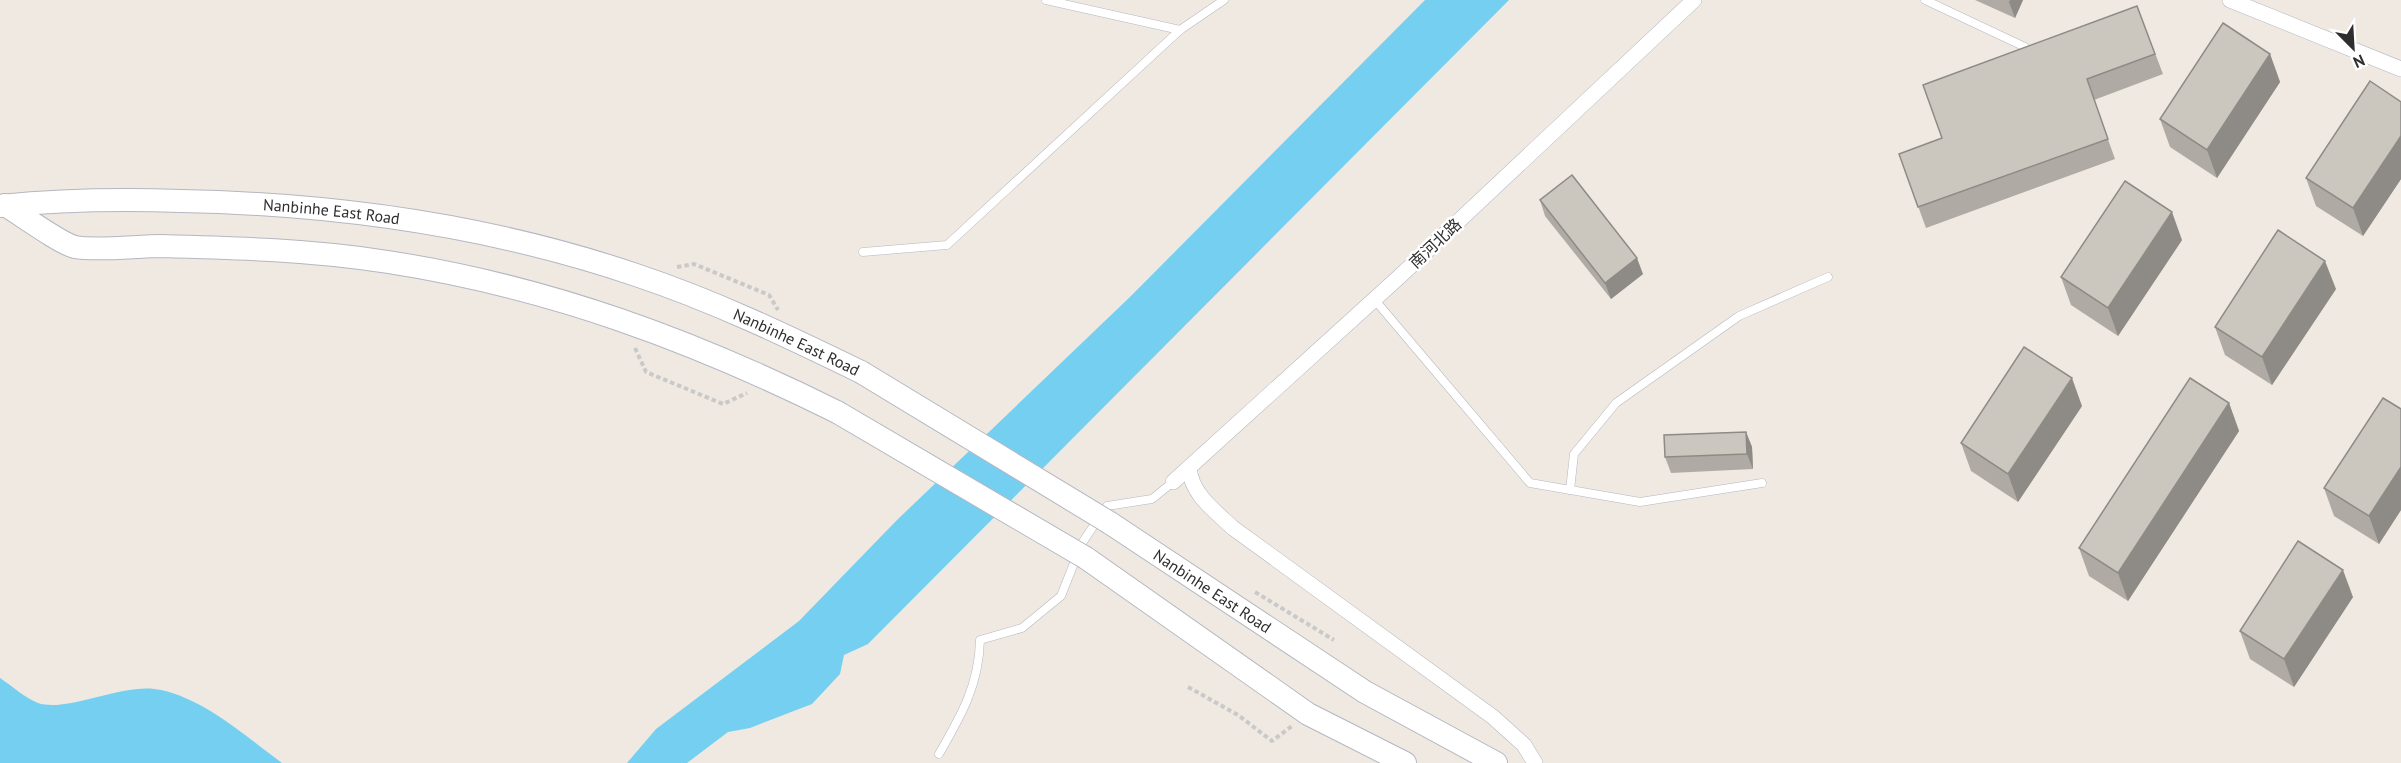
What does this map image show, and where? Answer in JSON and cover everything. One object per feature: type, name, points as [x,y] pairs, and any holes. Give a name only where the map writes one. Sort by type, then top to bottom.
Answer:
[{"type":"main road","name":"Nanbinhe East Road","points":[[3,205],[140,200],[269,204],[362,212],[455,227],[556,251],[635,274],[751,319],[861,372],[1110,523],[1365,692],[1496,763]]},
{"type":"main road","points":[[3,205],[74,247],[266,249],[386,261],[505,285],[620,318],[677,338],[775,381],[837,412],[1086,558],[1308,714],[1405,763]]},
{"type":"street","name":"南河北路","points":[[1173,482],[1374,299],[1694,0]]},
{"type":"street","points":[[2230,0],[2401,69]]},
{"type":"street","points":[[1189,468],[1191,482],[1200,496],[1233,528],[1493,717],[1524,746],[1535,763]]},
{"type":"lane","points":[[1046,0],[1180,30]]},
{"type":"lane","points":[[863,252],[947,245],[1180,30],[1224,0]]},
{"type":"lane","points":[[1925,0],[2025,47]]},
{"type":"lane","points":[[1570,490],[1574,454],[1616,403],[1739,316],[1828,276]]},
{"type":"lane","points":[[1374,299],[1530,483],[1640,502],[1762,483]]},
{"type":"lane","points":[[939,754],[962,712],[979,667],[980,640],[1022,628],[1060,597],[1082,543],[1107,506],[1152,499],[1173,482]]},
{"type":"path","points":[[620,318],[646,372],[723,404],[775,381]]},
{"type":"path","points":[[1252,590],[1334,640]]},
{"type":"path","points":[[1188,687],[1238,715],[1272,741]]},
{"type":"water","points":[[1425,0],[1509,0],[868,644],[844,655],[840,674],[812,704],[750,728],[728,732],[687,763],[627,763],[656,729],[799,621],[897,520],[1131,296]]},
{"type":"water","points":[[0,678],[33,701],[50,705],[147,688],[178,695],[225,720],[282,763],[0,763]]},
{"type":"building","points":[[2137,6],[2155,54],[2087,79],[2108,139],[1918,207],[1899,154],[1942,138],[1923,85]]},
{"type":"building","points":[[2223,23],[2270,54],[2207,150],[2160,119]]},
{"type":"building","points":[[2370,81],[2401,102],[2401,136],[2353,208],[2306,178]]},
{"type":"building","points":[[1572,175],[1637,258],[1605,283],[1540,200]]},
{"type":"building","points":[[2125,181],[2172,212],[2108,308],[2061,277]]},
{"type":"building","points":[[2278,230],[2325,261],[2262,357],[2215,327]]},
{"type":"building","points":[[2024,347],[2072,378],[2008,474],[1961,443]]},
{"type":"building","points":[[2190,378],[2229,403],[2118,573],[2079,548]]},
{"type":"building","points":[[2383,398],[2401,409],[2401,467],[2369,516],[2324,488]]},
{"type":"building","points":[[1746,432],[1747,454],[1665,457],[1664,435]]},
{"type":"building","points":[[2298,541],[2343,570],[2284,659],[2240,631]]}]
